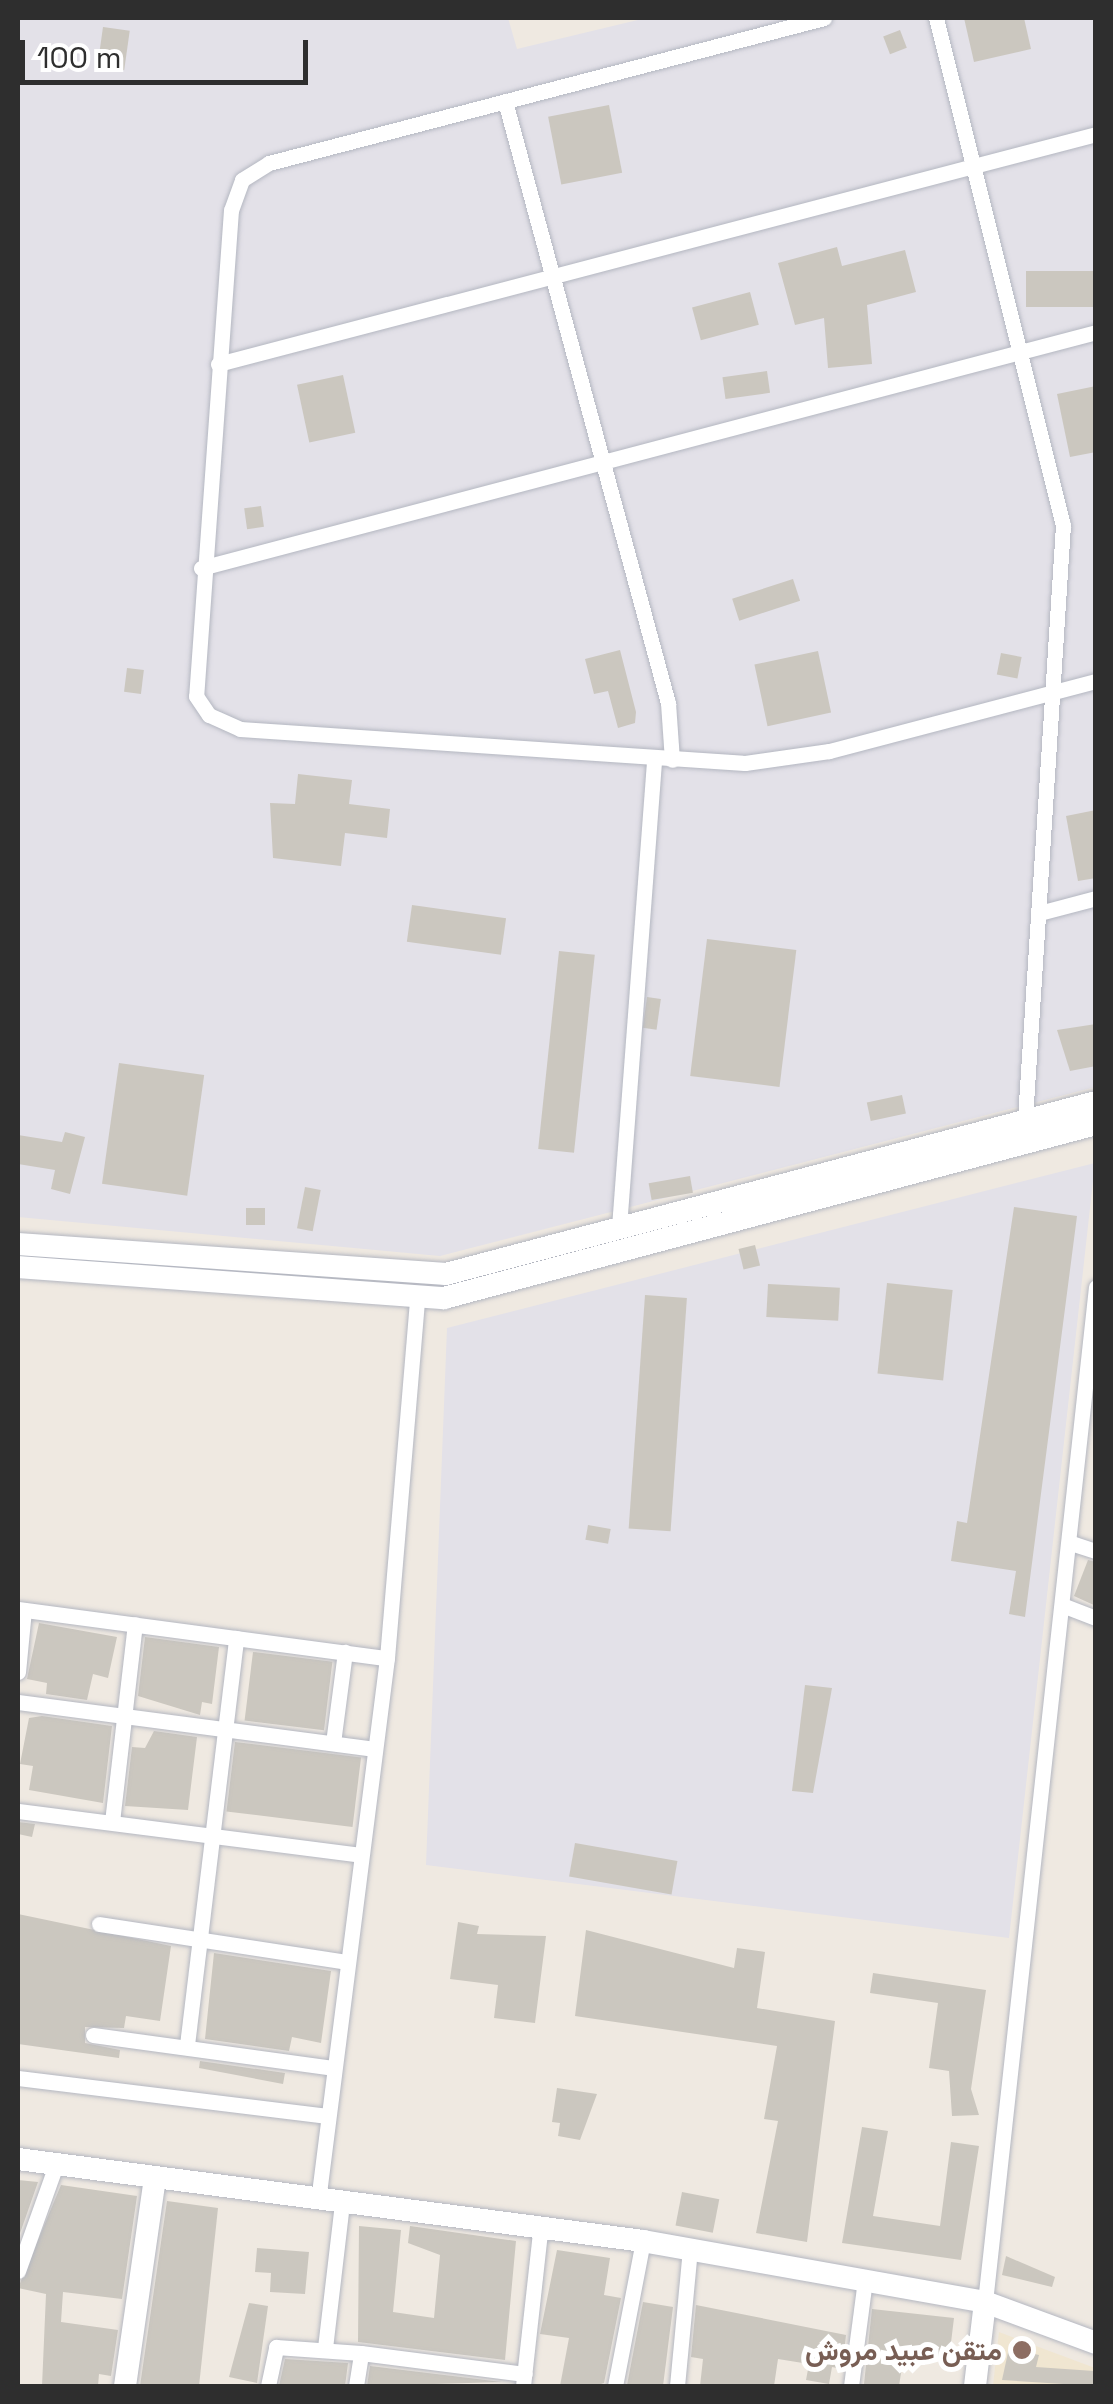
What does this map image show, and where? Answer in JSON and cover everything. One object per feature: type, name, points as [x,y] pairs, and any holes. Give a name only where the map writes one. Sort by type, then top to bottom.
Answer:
[{"type":"main road","points":[[18,1244],[419,1276],[1096,1102]]},
{"type":"main road","points":[[18,1267],[417,1300],[1096,1124]]},
{"type":"main road","points":[[18,2159],[690,2249],[985,2302],[1096,2344]]},
{"type":"main road","points":[[125,2386],[155,2178]]},
{"type":"main road","points":[[975,2386],[985,2302]]},
{"type":"street","points":[[824,18],[250,172],[233,199],[193,684],[208,715],[229,727],[672,760],[800,758],[1096,681]]},
{"type":"street","points":[[936,18],[1064,525],[1025,1119]]},
{"type":"street","points":[[504,102],[668,702],[672,760]]},
{"type":"street","points":[[218,364],[1096,134]]},
{"type":"street","points":[[201,568],[1096,332]]},
{"type":"street","points":[[619,1227],[654,758]]},
{"type":"street","points":[[1039,914],[1096,898]]},
{"type":"street","points":[[985,2302],[1096,1287]]},
{"type":"street","points":[[318,2201],[387,1658],[417,1300]]},
{"type":"street","points":[[1071,1543],[1096,1551]]},
{"type":"street","points":[[1062,1605],[1096,1618]]},
{"type":"street","points":[[18,1672],[21,1609],[387,1658]]},
{"type":"street","points":[[112,1822],[121,1716],[135,1624]]},
{"type":"street","points":[[186,2046],[236,1638]]},
{"type":"street","points":[[332,1743],[345,1652]]},
{"type":"street","points":[[18,1702],[375,1749]]},
{"type":"street","points":[[18,1810],[361,1855]]},
{"type":"street","points":[[99,1924],[347,1962]]},
{"type":"street","points":[[93,2035],[333,2068]]},
{"type":"street","points":[[18,2078],[328,2116]]},
{"type":"street","points":[[18,2272],[56,2164]]},
{"type":"street","points":[[325,2348],[342,2204]]},
{"type":"street","points":[[268,2386],[276,2347],[325,2348],[524,2380],[540,2231]]},
{"type":"street","points":[[615,2386],[643,2241]]},
{"type":"street","points":[[677,2386],[690,2249]]},
{"type":"street","points":[[851,2386],[864,2280]]},
{"type":"street","points":[[356,2386],[361,2353]]},
{"type":"shaded area","points":[[18,18],[508,18],[517,49],[646,18],[1095,18],[1095,1087],[440,1256],[18,1217]]},
{"type":"shaded area","points":[[1095,1163],[1009,1938],[426,1865],[447,1328]]},
{"type":"shaded area","name":"متقن عبيد مروش","points":[[999,2332],[1095,2368],[1095,2386],[993,2386]]},
{"type":"building","points":[[964,18],[1024,18],[1031,49],[974,62]]},
{"type":"building","points":[[103,27],[130,31],[124,70],[97,67]]},
{"type":"building","points":[[900,30],[907,48],[890,54],[883,36]]},
{"type":"building","points":[[609,105],[622,173],[561,185],[548,117]]},
{"type":"building","points":[[837,247],[842,266],[905,250],[916,292],[867,305],[872,364],[828,368],[824,318],[795,325],[778,263]]},
{"type":"building","points":[[1026,271],[1096,271],[1096,307],[1026,307]]},
{"type":"building","points":[[750,292],[759,325],[701,340],[692,308]]},
{"type":"building","points":[[767,371],[770,393],[725,399],[722,377]]},
{"type":"building","points":[[343,375],[355,433],[309,442],[297,385]]},
{"type":"building","points":[[1096,386],[1096,452],[1070,457],[1057,394]]},
{"type":"building","points":[[261,506],[264,527],[247,529],[244,508]]},
{"type":"building","points":[[793,579],[800,601],[739,621],[732,599]]},
{"type":"building","points":[[620,650],[636,712],[635,723],[618,728],[608,691],[594,694],[585,659]]},
{"type":"building","points":[[818,651],[831,713],[768,726],[754,665]]},
{"type":"building","points":[[1001,653],[1022,657],[1017,679],[997,675]]},
{"type":"building","points":[[127,668],[144,670],[141,694],[124,692]]},
{"type":"building","points":[[298,774],[352,780],[349,804],[390,809],[387,838],[345,833],[341,866],[273,858],[270,803],[295,804]]},
{"type":"building","points":[[1096,810],[1096,878],[1078,881],[1066,816]]},
{"type":"building","points":[[412,905],[506,918],[501,955],[407,942]]},
{"type":"building","points":[[707,939],[796,950],[780,1087],[690,1076]]},
{"type":"building","points":[[559,951],[595,955],[574,1153],[538,1149]]},
{"type":"building","points":[[647,997],[661,999],[657,1030],[643,1028]]},
{"type":"building","points":[[1096,1024],[1096,1066],[1070,1071],[1057,1030]]},
{"type":"building","points":[[119,1063],[204,1075],[187,1196],[102,1184]]},
{"type":"building","points":[[902,1095],[906,1114],[871,1121],[867,1102]]},
{"type":"building","points":[[65,1132],[85,1137],[70,1194],[51,1189],[55,1170],[18,1164],[18,1135],[62,1142]]},
{"type":"building","points":[[690,1176],[693,1193],[652,1200],[649,1183]]},
{"type":"building","points":[[305,1187],[321,1190],[313,1231],[297,1228]]},
{"type":"building","points":[[1014,1207],[1077,1216],[1025,1617],[1009,1614],[1016,1571],[951,1561],[957,1521],[967,1523]]},
{"type":"building","points":[[246,1208],[265,1208],[265,1225],[246,1225]]},
{"type":"building","points":[[755,1245],[760,1265],[744,1269],[739,1249]]},
{"type":"building","points":[[887,1283],[953,1290],[943,1380],[877,1374]]},
{"type":"building","points":[[768,1284],[840,1288],[838,1321],[766,1317]]},
{"type":"building","points":[[645,1295],[687,1298],[671,1531],[629,1528]]},
{"type":"building","points":[[588,1525],[611,1529],[608,1544],[585,1540]]},
{"type":"building","points":[[1088,1560],[1096,1562],[1096,1606],[1074,1596]]},
{"type":"building","points":[[39,1623],[117,1637],[108,1678],[93,1674],[87,1700],[46,1694],[47,1683],[27,1679]]},
{"type":"building","points":[[145,1637],[219,1647],[212,1704],[202,1702],[200,1715],[138,1696]]},
{"type":"building","points":[[253,1652],[332,1662],[324,1730],[245,1720]]},
{"type":"building","points":[[805,1685],[832,1688],[813,1793],[792,1791]]},
{"type":"building","points":[[42,1716],[112,1726],[103,1803],[29,1790],[33,1766],[20,1764],[29,1718]]},
{"type":"building","points":[[154,1731],[197,1737],[188,1810],[125,1806],[132,1747],[145,1748]]},
{"type":"building","points":[[235,1742],[361,1757],[353,1827],[226,1811]]},
{"type":"building","points":[[18,1822],[35,1824],[32,1837],[18,1834]]},
{"type":"building","points":[[575,1843],[677,1861],[672,1895],[569,1876]]},
{"type":"building","points":[[18,1914],[171,1946],[160,2021],[126,2016],[124,2028],[85,2027],[85,2043],[120,2050],[119,2058],[18,2044]]},
{"type":"building","points":[[458,1922],[479,1926],[477,1934],[546,1936],[535,2023],[494,2018],[498,1985],[450,1979]]},
{"type":"building","points":[[586,1930],[734,1968],[737,1948],[765,1952],[757,2008],[835,2021],[807,2242],[756,2233],[778,2121],[764,2119],[777,2046],[575,2016]]},
{"type":"building","points":[[214,1953],[331,1971],[321,2043],[292,2037],[289,2051],[205,2039]]},
{"type":"building","points":[[873,1973],[986,1990],[971,2089],[979,2115],[952,2116],[949,2071],[929,2068],[938,2003],[870,1993]]},
{"type":"building","points":[[200,2061],[285,2073],[283,2084],[199,2068]]},
{"type":"building","points":[[557,2088],[597,2094],[580,2140],[558,2136],[560,2123],[552,2122]]},
{"type":"building","points":[[862,2127],[888,2131],[873,2216],[940,2226],[951,2142],[979,2146],[961,2260],[842,2243]]},
{"type":"building","points":[[18,2180],[38,2182],[18,2239]]},
{"type":"building","points":[[61,2185],[137,2196],[122,2299],[63,2292],[61,2322],[118,2330],[111,2376],[99,2374],[98,2386],[42,2386],[46,2294],[18,2288]]},
{"type":"building","points":[[682,2192],[719,2199],[713,2233],[676,2225]]},
{"type":"building","points":[[167,2201],[218,2208],[199,2386],[140,2386]]},
{"type":"building","points":[[359,2226],[401,2230],[393,2312],[434,2318],[440,2255],[408,2243],[410,2226],[516,2241],[505,2360],[358,2342]]},
{"type":"building","points":[[257,2248],[309,2252],[305,2294],[270,2292],[271,2273],[255,2272]]},
{"type":"building","points":[[557,2250],[610,2258],[604,2295],[621,2298],[604,2383],[595,2386],[560,2386],[569,2338],[540,2334]]},
{"type":"building","points":[[1006,2256],[1055,2277],[1052,2287],[1002,2275]]},
{"type":"building","points":[[643,2302],[673,2307],[663,2386],[627,2385]]},
{"type":"building","points":[[249,2303],[268,2306],[257,2383],[229,2377]]},
{"type":"building","points":[[696,2305],[846,2335],[842,2369],[832,2367],[829,2384],[806,2380],[809,2364],[778,2359],[774,2386],[700,2386],[703,2359],[691,2357]]},
{"type":"building","points":[[872,2309],[954,2318],[949,2359],[904,2354],[899,2386],[864,2384]]},
{"type":"building","points":[[1009,2348],[1039,2355],[1036,2367],[1094,2371],[1095,2386],[1002,2380]]},
{"type":"building","points":[[285,2359],[348,2363],[345,2386],[279,2386]]},
{"type":"building","points":[[370,2366],[502,2382],[367,2386]]},
{"type":"place","name":"متقن عبيد مروش","points":[[1022,2350]]}]
